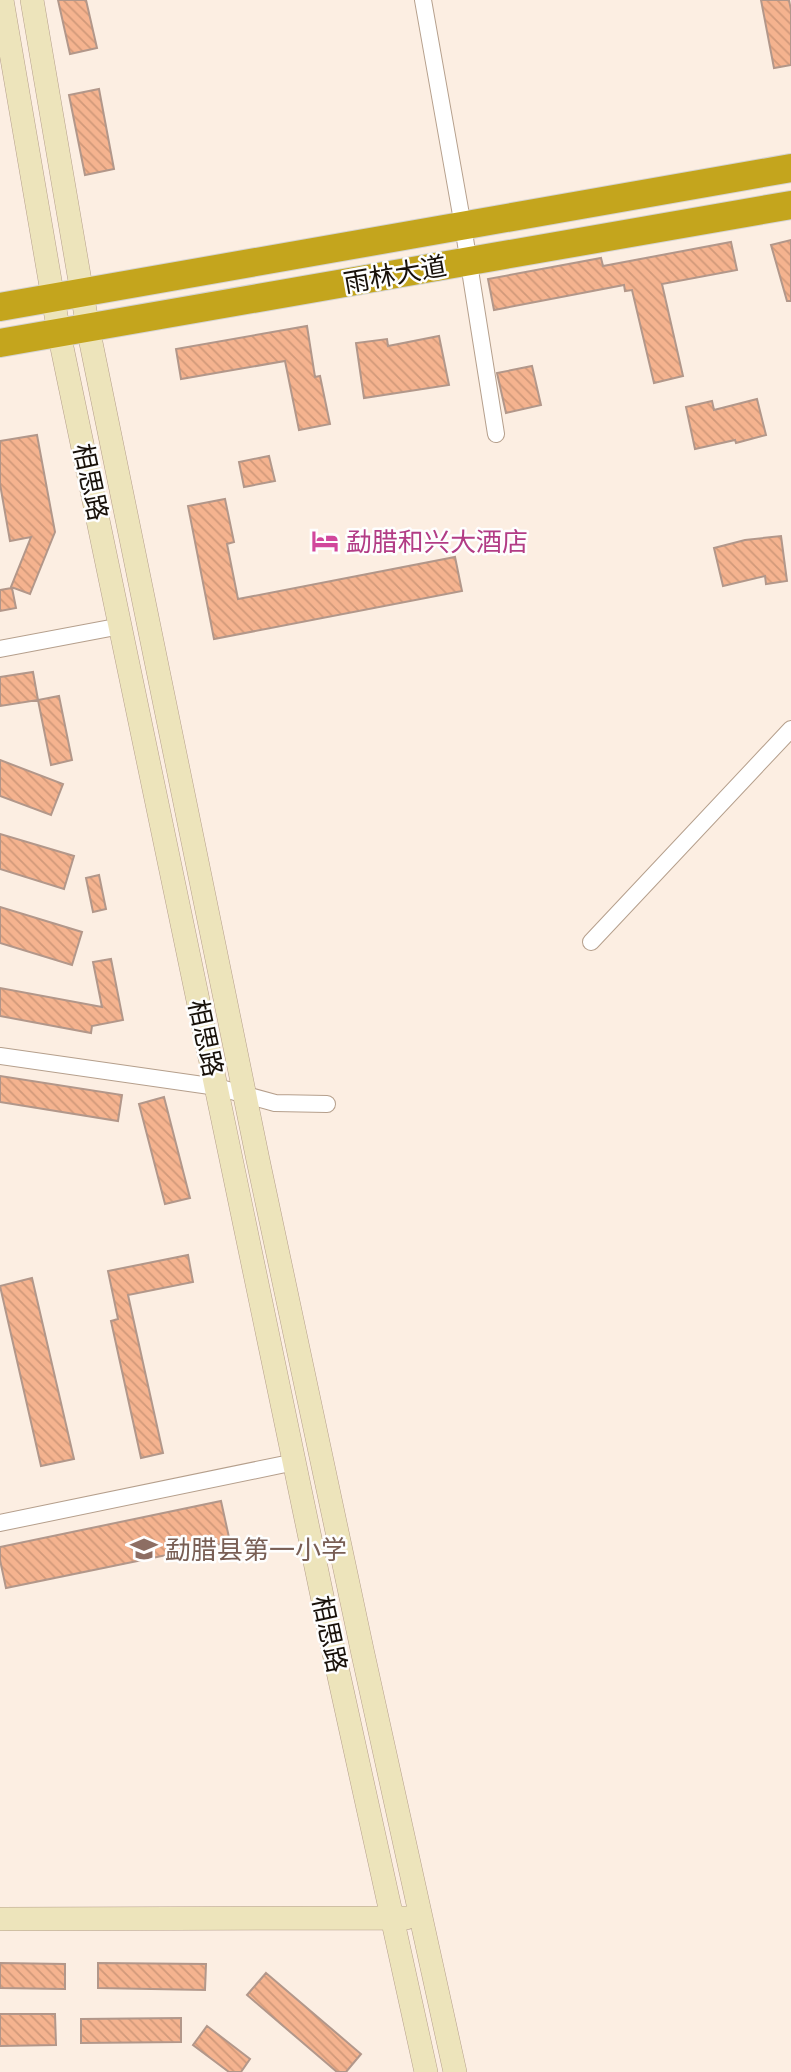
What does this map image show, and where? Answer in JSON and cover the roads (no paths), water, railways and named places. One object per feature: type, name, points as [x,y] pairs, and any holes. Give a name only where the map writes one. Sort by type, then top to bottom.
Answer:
[{"type":"highway","name":"雨林大道","points":[[0,307],[791,168]]},
{"type":"highway","points":[[756,174],[778,207]]},
{"type":"highway","name":"雨林大道","points":[[0,343],[778,207]]},
{"type":"main road","name":"相思路","points":[[2,0],[60,333],[335,1658],[426,2072]]},
{"type":"main road","name":"相思路","points":[[32,0],[88,328],[357,1628],[455,2072]]},
{"type":"main road","points":[[0,1919],[393,1919],[421,1916]]},
{"type":"street","points":[[423,0],[496,434]]},
{"type":"street","points":[[0,649],[121,626]]},
{"type":"street","points":[[591,942],[791,729]]},
{"type":"street","points":[[0,1056],[217,1087],[275,1103],[327,1104]]},
{"type":"street","points":[[0,1523],[295,1462]]},
{"type":"place","name":"勐腊和兴大酒店","points":[[325,541]]},
{"type":"place","name":"勐腊县第一小学","points":[[144,1549]]}]
